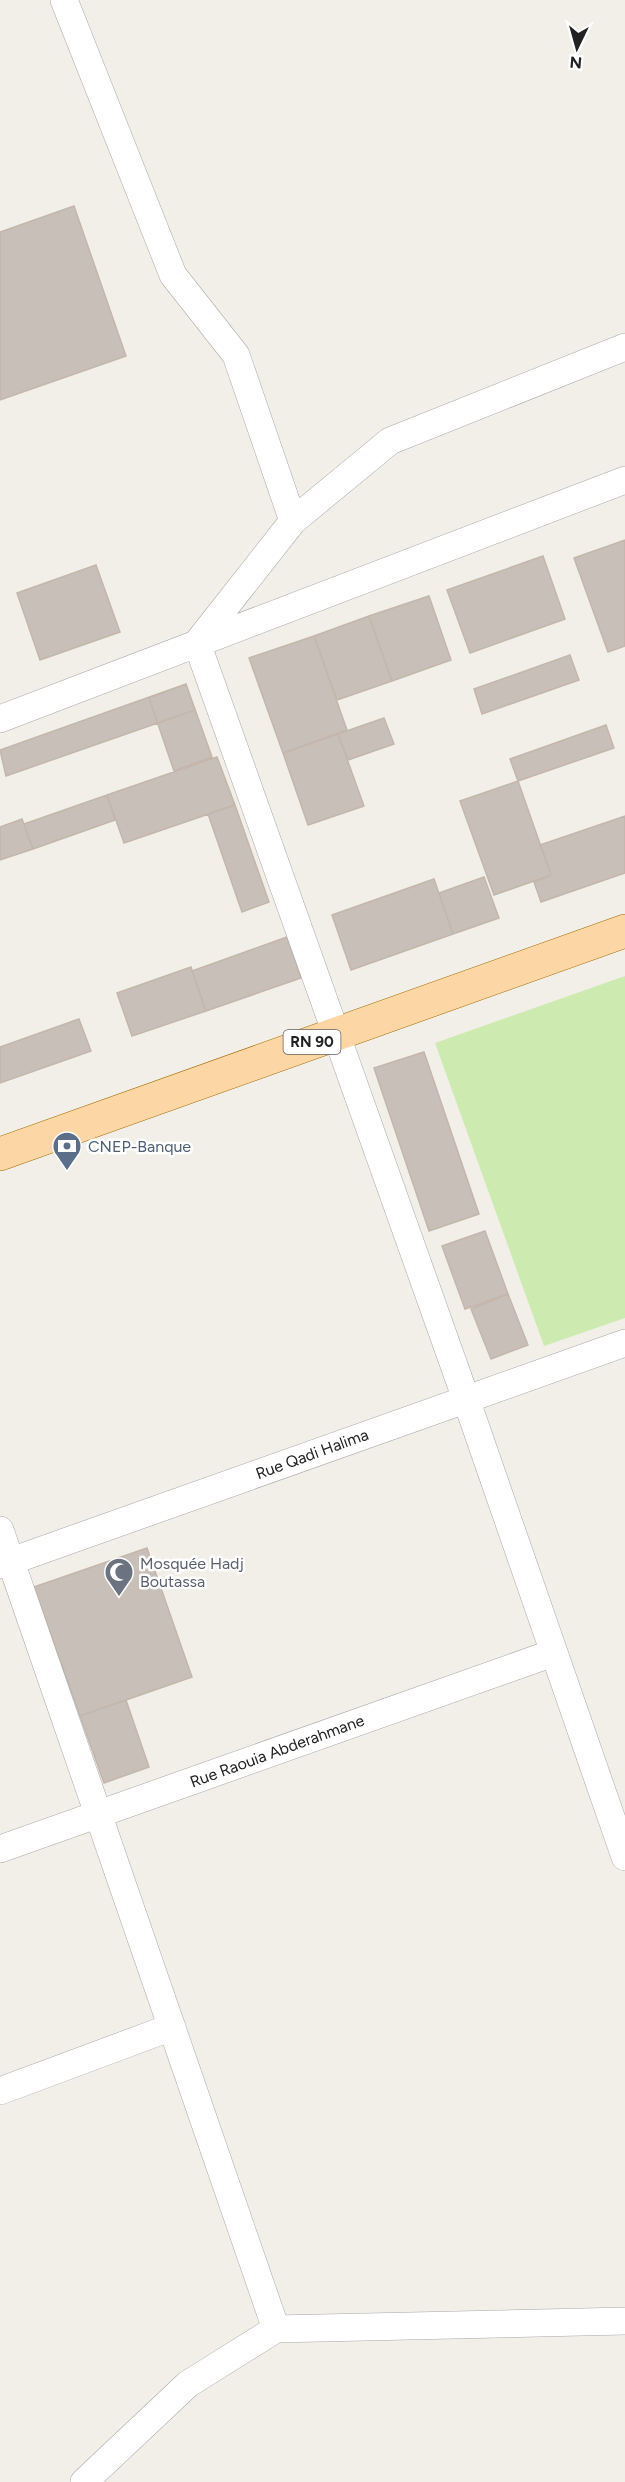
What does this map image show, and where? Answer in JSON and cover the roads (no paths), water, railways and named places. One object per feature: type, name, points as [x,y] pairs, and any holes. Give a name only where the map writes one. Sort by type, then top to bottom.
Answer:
[{"type":"main road","name":"RN 90","points":[[0,1154],[625,932]]},
{"type":"street","points":[[64,0],[173,275],[236,355],[293,521]]},
{"type":"street","points":[[197,643],[293,521],[390,441],[625,347]]},
{"type":"street","points":[[0,719],[625,480]]},
{"type":"street","points":[[197,643],[624,1850]]},
{"type":"street","name":"Rue Qadi Halima","points":[[5,1564],[625,1342]]},
{"type":"street","points":[[0,1530],[5,1564],[98,1814],[276,2329]]},
{"type":"street","name":"Rue Raouia Abderahmane","points":[[0,1849],[553,1653]]},
{"type":"street","points":[[0,2091],[172,2027]]},
{"type":"street","points":[[84,2482],[188,2384],[276,2329],[625,2321]]},
{"type":"place","name":"CNEP-Banque","points":[[67,1172]]},
{"type":"place","name":"Mosquée Hadj Boutassa","points":[[119,1598]]}]
